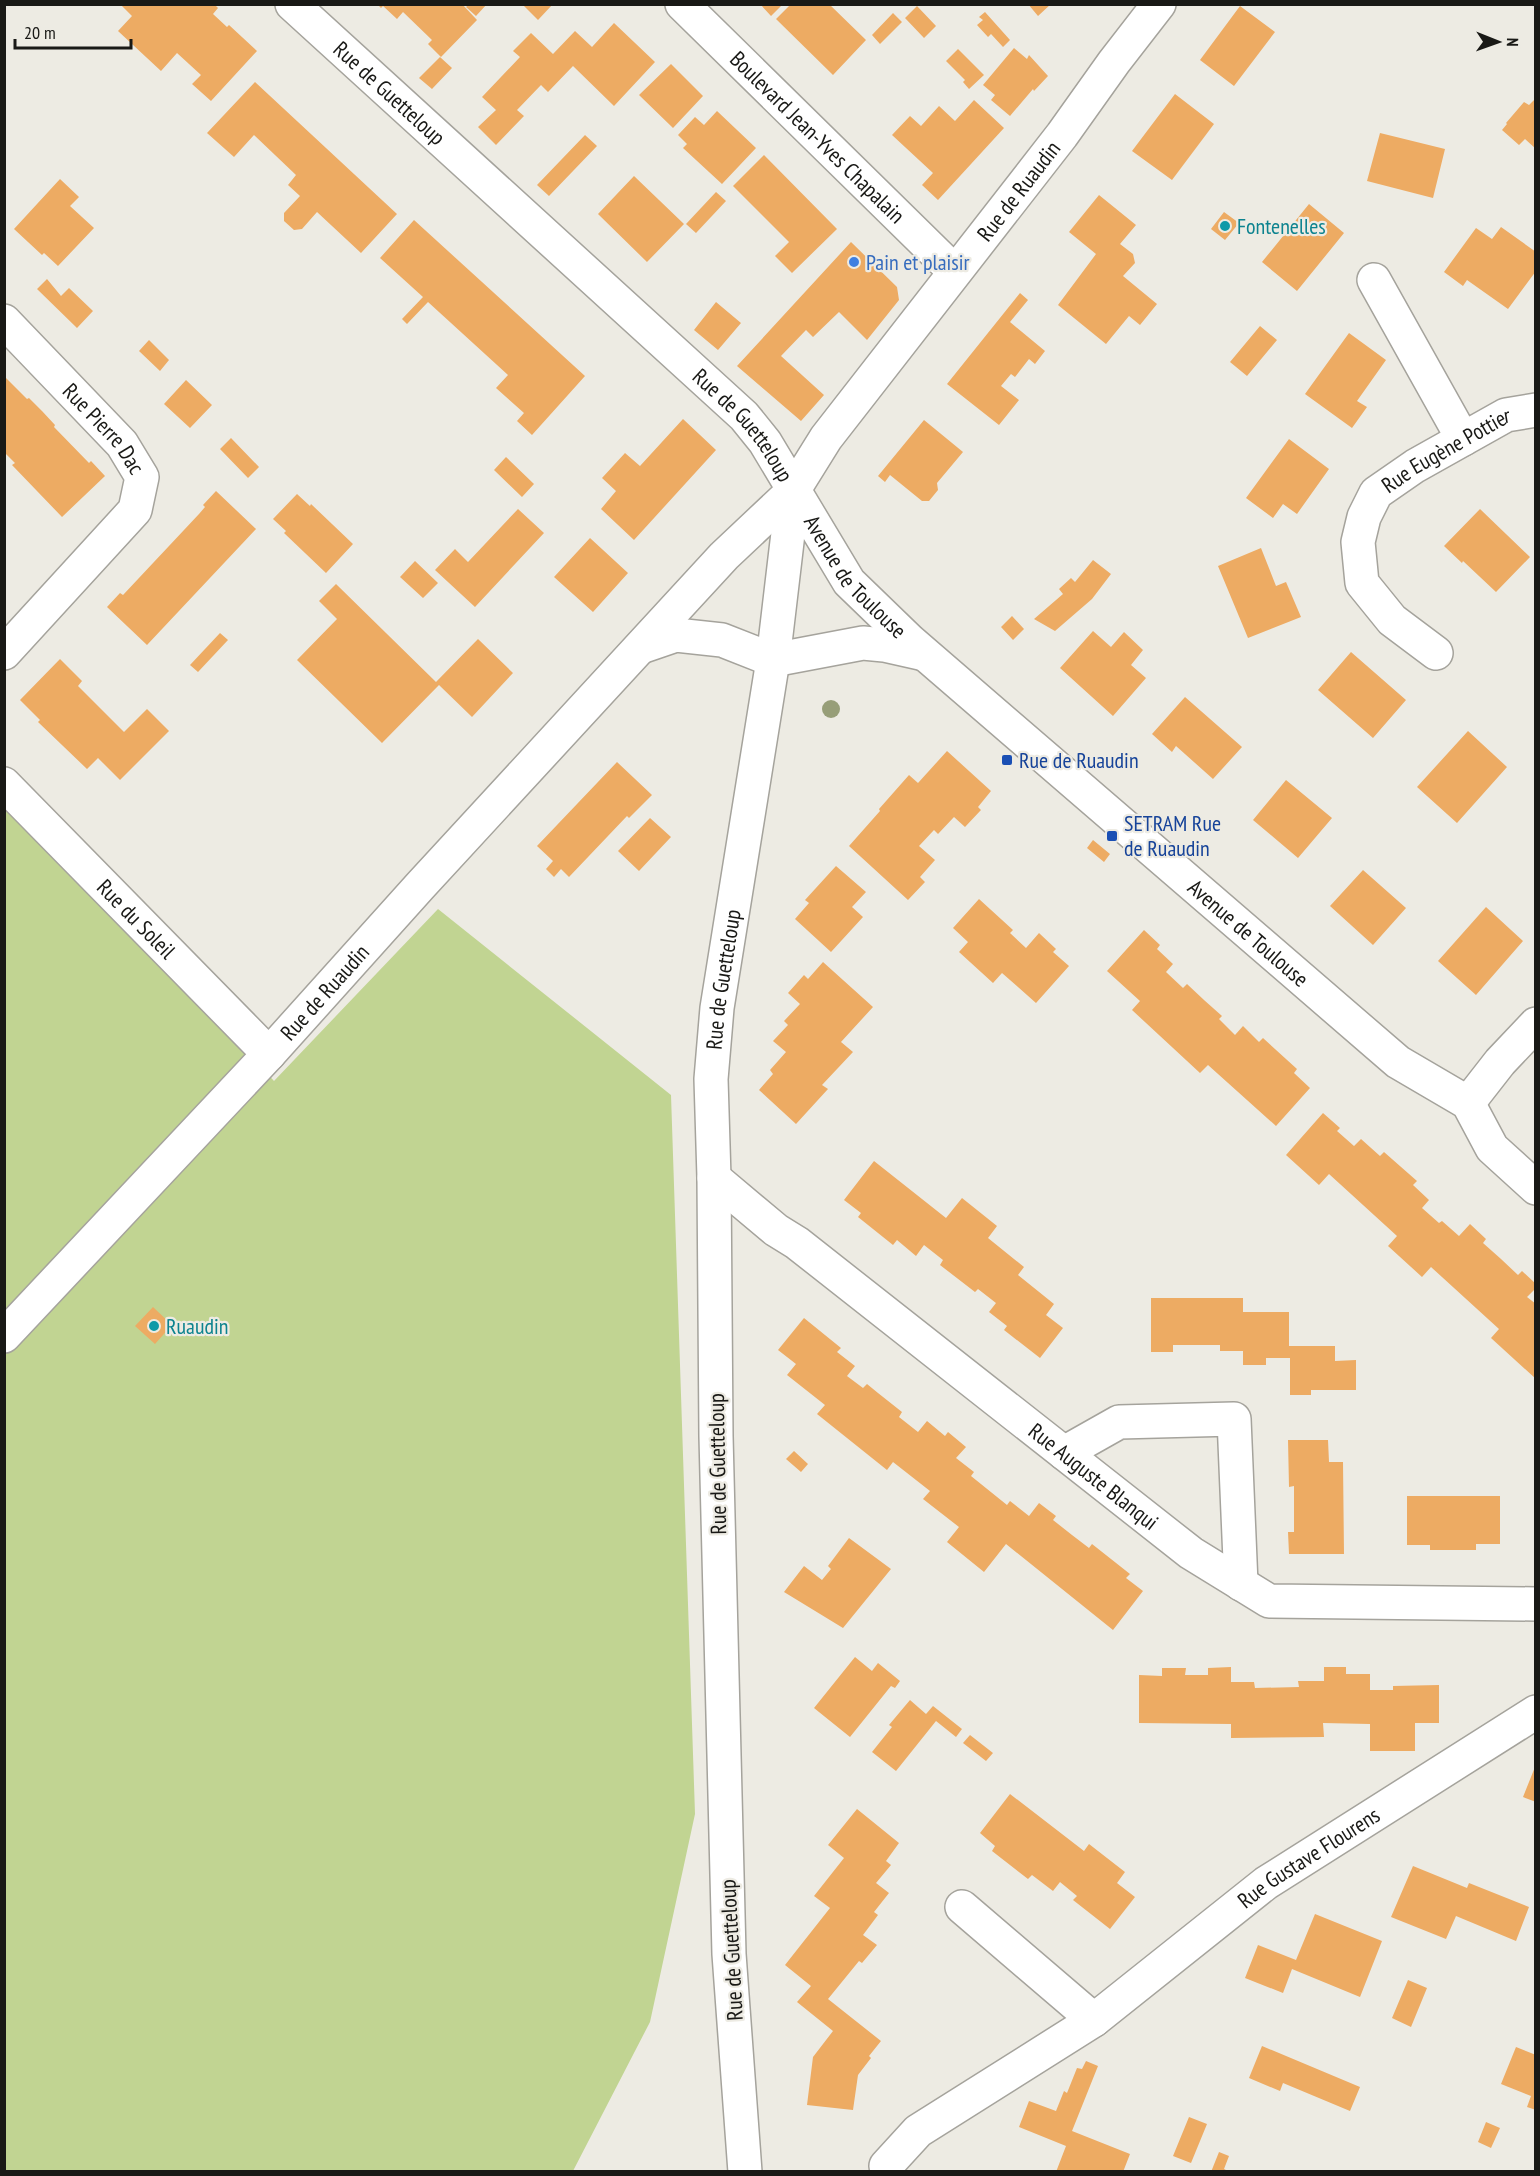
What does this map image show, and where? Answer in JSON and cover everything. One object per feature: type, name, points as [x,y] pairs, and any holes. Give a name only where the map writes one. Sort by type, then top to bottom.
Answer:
[{"type":"street","name":"Rue de Guetteloup","points":[[292,4],[744,416],[765,442],[793,491],[773,660],[717,1008],[711,1079],[716,1436],[729,1954],[745,2172]]},
{"type":"street","name":"Boulevard Jean-Yves Chapalain","points":[[682,4],[954,271]]},
{"type":"street","name":"Rue de Ruaudin","points":[[4,1336],[269,1054],[420,886],[733,546],[793,491],[826,438],[1062,135],[1159,4]]},
{"type":"street","points":[[1374,280],[1463,439]]},
{"type":"street","name":"Rue Pierre Dac","points":[[4,321],[122,444],[142,477],[135,510],[4,653]]},
{"type":"street","name":"Rue Eugène Pottier","points":[[1436,653],[1392,620],[1362,583],[1358,542],[1364,517],[1376,493],[1415,466],[1506,415],[1536,410]]},
{"type":"street","name":"Avenue de Toulouse","points":[[793,491],[849,582],[926,655],[1398,1062],[1468,1103]]},
{"type":"street","name":"Rue de Ruaudin","points":[[641,647],[676,635],[722,640],[773,660]]},
{"type":"street","name":"Avenue de Toulouse","points":[[773,660],[863,643],[884,645],[926,655]]},
{"type":"street","name":"Rue du Soleil","points":[[4,784],[269,1054]]},
{"type":"street","points":[[1536,1024],[1500,1062],[1468,1103],[1492,1148],[1536,1188]]},
{"type":"street","name":"Rue Auguste Blanqui","points":[[714,1178],[776,1230],[797,1243],[1191,1553],[1269,1601],[1536,1604]]},
{"type":"street","points":[[1064,1453],[1119,1422],[1234,1419],[1241,1584]]},
{"type":"street","name":"Rue Gustave Flourens","points":[[883,2170],[918,2131],[1094,2020],[1266,1883],[1536,1712]]},
{"type":"street","points":[[962,1907],[1094,2020]]},
{"type":"green space","points":[[4,788],[274,1081],[438,909],[671,1095],[695,1814],[650,2022],[573,2171],[5,2171]]},
{"type":"building","points":[[120,4],[214,4],[218,8],[213,14],[227,27],[229,25],[257,51],[211,101],[192,84],[201,75],[177,53],[161,71],[118,31],[132,16]]},
{"type":"building","points":[[377,4],[462,4],[477,20],[441,57],[428,44],[432,40],[403,12],[397,19],[383,6],[381,8]]},
{"type":"building","points":[[469,4],[487,4],[476,16],[466,7]]},
{"type":"building","points":[[522,4],[553,4],[538,20]]},
{"type":"building","points":[[760,4],[783,4],[771,16]]},
{"type":"building","points":[[791,4],[829,4],[866,40],[833,75],[776,19]]},
{"type":"building","points":[[1028,4],[1051,4],[1038,16]]},
{"type":"building","points":[[917,6],[936,26],[924,38],[905,18]]},
{"type":"building","points":[[1240,6],[1275,32],[1234,86],[1200,60]]},
{"type":"building","points":[[985,12],[1010,40],[1003,47],[991,34],[988,37],[977,25],[983,20],[979,17]]},
{"type":"building","points":[[893,13],[902,22],[880,44],[872,35]]},
{"type":"building","points":[[614,23],[655,62],[614,106],[573,66],[548,92],[541,85],[517,110],[524,116],[496,145],[478,127],[496,110],[482,97],[520,57],[513,51],[531,33],[553,54],[575,31],[592,47]]},
{"type":"building","points":[[1014,48],[1027,59],[1029,55],[1048,76],[1034,91],[1033,89],[1010,116],[991,100],[995,95],[983,85]]},
{"type":"building","points":[[958,49],[984,75],[969,89],[963,82],[965,80],[946,61]]},
{"type":"building","points":[[440,57],[452,68],[432,89],[419,78]]},
{"type":"building","points":[[671,64],[703,96],[673,128],[639,95]]},
{"type":"building","points":[[255,82],[397,214],[361,253],[317,212],[302,229],[294,230],[284,221],[284,213],[300,196],[288,185],[296,175],[254,135],[234,157],[207,133]]},
{"type":"building","points":[[1175,94],[1214,124],[1172,180],[1132,151]]},
{"type":"building","points":[[1536,98],[1536,149],[1525,139],[1519,145],[1502,130],[1524,102],[1529,105]]},
{"type":"building","points":[[974,100],[1004,128],[938,200],[922,185],[933,173],[892,135],[910,116],[921,126],[939,106],[955,121]]},
{"type":"building","points":[[717,111],[756,148],[722,184],[683,148],[687,144],[678,135],[695,117],[704,125]]},
{"type":"building","points":[[1380,133],[1445,149],[1433,198],[1367,181]]},
{"type":"building","points":[[585,135],[597,146],[549,196],[537,185]]},
{"type":"building","points":[[764,155],[837,229],[792,273],[775,256],[789,242],[733,186]]},
{"type":"building","points":[[634,176],[684,224],[647,262],[598,214]]},
{"type":"building","points":[[60,179],[79,197],[70,206],[94,228],[58,266],[44,253],[42,255],[14,229]]},
{"type":"building","points":[[716,192],[726,201],[696,233],[686,224]]},
{"type":"building","points":[[1099,195],[1136,225],[1120,244],[1133,254],[1135,263],[1123,276],[1157,304],[1140,325],[1129,316],[1106,344],[1058,305],[1096,254],[1069,232]]},
{"type":"building","points":[[1309,204],[1344,233],[1297,291],[1262,262]]},
{"type":"building","name":"Fontenelles","points":[[1224,212],[1239,223],[1225,240],[1211,229]]},
{"type":"building","points":[[414,220],[585,376],[532,435],[517,421],[524,413],[496,388],[508,375],[428,302],[407,324],[402,319],[423,297],[380,258]]},
{"type":"building","points":[[1501,227],[1536,252],[1536,271],[1508,309],[1467,280],[1463,286],[1444,272],[1476,228],[1492,239]]},
{"type":"building","points":[[851,242],[897,287],[899,300],[867,340],[839,312],[813,337],[806,330],[781,356],[824,395],[801,421],[737,366]]},
{"type":"building","points":[[47,279],[61,296],[69,288],[93,311],[77,328],[37,289]]},
{"type":"building","points":[[1020,293],[1028,300],[1010,322],[1045,351],[1035,364],[1029,359],[1015,377],[1011,374],[1001,386],[1019,400],[999,425],[947,384]]},
{"type":"building","points":[[716,302],[741,323],[718,350],[694,330]]},
{"type":"building","points":[[1260,326],[1277,340],[1247,376],[1230,362]]},
{"type":"building","points":[[1349,333],[1386,360],[1357,401],[1367,407],[1352,428],[1305,394]]},
{"type":"building","points":[[149,340],[169,360],[160,371],[139,351]]},
{"type":"building","points":[[4,376],[42,411],[55,425],[54,427],[89,463],[91,461],[105,476],[62,517],[12,465],[15,463],[4,452]]},
{"type":"building","points":[[186,380],[212,405],[190,428],[164,404]]},
{"type":"building","points":[[683,419],[716,450],[634,540],[601,509],[616,491],[602,478],[625,453],[640,466]]},
{"type":"building","points":[[924,420],[963,452],[937,483],[938,490],[929,501],[922,501],[890,475],[885,482],[878,476]]},
{"type":"building","points":[[231,438],[259,467],[248,478],[220,449]]},
{"type":"building","points":[[1289,439],[1329,469],[1297,514],[1283,504],[1273,518],[1246,498]]},
{"type":"building","points":[[506,457],[534,484],[522,497],[494,470]]},
{"type":"building","points":[[216,491],[256,529],[147,645],[107,607],[120,593],[123,595],[199,514],[205,507],[203,505]]},
{"type":"building","points":[[297,494],[310,506],[311,504],[353,544],[326,573],[284,533],[286,531],[273,519]]},
{"type":"building","points":[[518,509],[544,533],[475,607],[435,570],[455,549],[468,562]]},
{"type":"building","points":[[1480,509],[1530,557],[1496,592],[1444,546]]},
{"type":"building","points":[[590,538],[628,573],[593,612],[554,577]]},
{"type":"building","points":[[1261,548],[1276,586],[1286,582],[1301,617],[1248,638],[1218,566]]},
{"type":"building","points":[[1093,560],[1111,574],[1092,599],[1055,631],[1034,619],[1063,594],[1059,589],[1071,578],[1075,582]]},
{"type":"building","points":[[415,561],[438,583],[423,598],[400,577]]},
{"type":"building","points":[[336,584],[436,682],[478,639],[513,673],[472,717],[439,685],[382,743],[297,660],[337,619],[319,601]]},
{"type":"building","points":[[1012,616],[1024,629],[1013,640],[1001,627]]},
{"type":"building","points":[[1093,631],[1111,647],[1124,632],[1143,650],[1131,665],[1146,678],[1113,716],[1060,668]]},
{"type":"building","points":[[220,633],[228,640],[198,672],[190,665]]},
{"type":"building","points":[[1351,652],[1406,700],[1373,738],[1318,690]]},
{"type":"building","points":[[60,659],[82,681],[78,686],[124,732],[147,709],[169,731],[120,780],[98,758],[87,769],[38,722],[40,720],[20,700]]},
{"type":"building","points":[[1185,697],[1242,747],[1213,779],[1176,746],[1172,752],[1152,734]]},
{"type":"building","points":[[1468,731],[1507,767],[1457,823],[1417,787]]},
{"type":"building","points":[[947,751],[991,791],[978,807],[981,810],[965,827],[954,817],[938,834],[934,830],[919,846],[935,860],[920,877],[925,882],[908,900],[849,846],[909,775],[918,783]]},
{"type":"building","points":[[617,762],[652,795],[629,818],[627,816],[569,877],[561,869],[554,877],[546,869],[553,861],[537,846]]},
{"type":"building","points":[[1286,780],[1332,818],[1298,858],[1253,820]]},
{"type":"building","points":[[650,818],[671,837],[639,871],[618,851]]},
{"type":"building","points":[[1093,840],[1110,854],[1104,862],[1087,848]]},
{"type":"building","points":[[836,866],[866,892],[852,907],[863,917],[831,952],[795,919],[809,903],[805,900]]},
{"type":"building","points":[[1363,870],[1406,908],[1373,945],[1330,906]]},
{"type":"building","points":[[979,899],[1013,930],[1010,933],[1026,948],[1039,933],[1056,949],[1053,952],[1069,966],[1036,1003],[1002,973],[993,983],[959,952],[968,942],[953,928]]},
{"type":"building","points":[[1486,907],[1523,941],[1476,995],[1438,961]]},
{"type":"building","points":[[1144,930],[1160,945],[1157,949],[1173,964],[1166,972],[1183,988],[1187,984],[1222,1016],[1219,1019],[1235,1035],[1243,1026],[1259,1042],[1263,1038],[1297,1069],[1294,1073],[1310,1088],[1276,1126],[1208,1065],[1200,1073],[1132,1010],[1140,1001],[1107,971]]},
{"type":"building","points":[[823,962],[873,1007],[841,1042],[853,1052],[822,1085],[828,1089],[796,1124],[759,1090],[773,1074],[770,1070],[786,1052],[773,1041],[788,1025],[784,1021],[800,1004],[788,993],[804,975],[808,979]]},
{"type":"building","points":[[1323,1113],[1340,1128],[1337,1131],[1354,1146],[1361,1139],[1380,1156],[1384,1152],[1417,1181],[1413,1185],[1429,1200],[1422,1208],[1439,1223],[1442,1221],[1459,1236],[1470,1224],[1486,1239],[1483,1243],[1518,1275],[1522,1271],[1536,1284],[1536,1288],[1527,1297],[1536,1304],[1536,1379],[1491,1338],[1499,1329],[1431,1267],[1422,1277],[1388,1246],[1397,1236],[1329,1174],[1319,1185],[1286,1155]]},
{"type":"building","points":[[874,1161],[946,1218],[962,1198],[997,1226],[988,1238],[1024,1267],[1018,1275],[1054,1304],[1046,1315],[1063,1328],[1040,1358],[1004,1330],[1007,1326],[989,1312],[996,1303],[978,1289],[975,1292],[940,1265],[943,1260],[924,1245],[916,1256],[897,1240],[893,1245],[858,1217],[861,1213],[844,1200]]},
{"type":"building","points":[[1151,1298],[1243,1298],[1243,1312],[1289,1312],[1289,1346],[1335,1346],[1335,1361],[1356,1360],[1356,1390],[1311,1390],[1311,1395],[1290,1395],[1290,1358],[1266,1358],[1266,1365],[1243,1365],[1243,1351],[1220,1351],[1220,1345],[1173,1345],[1173,1352],[1151,1352]]},
{"type":"building","name":"Ruaudin","points":[[153,1307],[172,1325],[155,1344],[135,1326]]},
{"type":"building","points":[[804,1318],[841,1348],[837,1352],[855,1366],[847,1376],[863,1388],[867,1384],[902,1412],[899,1417],[918,1432],[927,1421],[945,1436],[948,1432],[966,1447],[956,1458],[974,1472],[971,1476],[1007,1505],[1010,1501],[1029,1516],[1039,1503],[1056,1516],[1053,1520],[1072,1535],[1089,1548],[1092,1544],[1130,1574],[1126,1578],[1143,1591],[1113,1630],[1006,1544],[984,1572],[947,1542],[959,1527],[923,1499],[930,1491],[893,1462],[887,1470],[817,1414],[825,1405],[787,1375],[796,1364],[778,1350]]},
{"type":"building","points":[[1288,1440],[1328,1440],[1329,1462],[1343,1462],[1344,1554],[1289,1554],[1288,1532],[1294,1532],[1294,1486],[1289,1487]]},
{"type":"building","points":[[794,1451],[808,1464],[801,1472],[786,1459]]},
{"type":"building","points":[[1407,1496],[1500,1496],[1500,1544],[1476,1544],[1476,1550],[1430,1550],[1430,1545],[1407,1545]]},
{"type":"building","points":[[849,1538],[891,1569],[843,1628],[784,1592],[804,1566],[822,1580],[831,1569],[828,1566]]},
{"type":"building","points":[[855,1657],[872,1671],[878,1663],[900,1681],[895,1688],[891,1686],[850,1737],[814,1708]]},
{"type":"building","points":[[1231,1667],[1231,1682],[1254,1682],[1255,1688],[1299,1687],[1298,1681],[1324,1681],[1324,1667],[1346,1667],[1346,1674],[1370,1674],[1370,1690],[1393,1690],[1393,1686],[1439,1685],[1439,1723],[1415,1723],[1415,1751],[1370,1751],[1370,1724],[1323,1723],[1324,1737],[1231,1738],[1231,1724],[1139,1723],[1139,1675],[1162,1676],[1162,1668],[1186,1668],[1185,1675],[1208,1675],[1208,1668]]},
{"type":"building","points":[[910,1700],[926,1714],[933,1706],[962,1729],[956,1737],[936,1721],[896,1771],[872,1752],[892,1727],[889,1725]]},
{"type":"building","points":[[970,1735],[993,1753],[986,1761],[963,1743]]},
{"type":"building","points":[[1536,1767],[1536,1802],[1523,1797]]},
{"type":"building","points":[[1010,1794],[1084,1851],[1089,1844],[1125,1872],[1117,1883],[1135,1897],[1110,1929],[1073,1900],[1077,1896],[1060,1882],[1053,1891],[1032,1875],[1028,1879],[992,1851],[995,1846],[980,1833]]},
{"type":"building","points":[[857,1809],[899,1843],[886,1861],[891,1865],[876,1883],[889,1893],[874,1912],[878,1915],[863,1935],[877,1945],[862,1963],[859,1961],[828,1999],[881,2041],[858,2075],[853,2110],[807,2105],[813,2057],[833,2031],[797,2002],[811,1986],[785,1965],[830,1908],[814,1896],[844,1858],[828,1845]]},
{"type":"building","points":[[1413,1866],[1467,1888],[1469,1883],[1529,1907],[1516,1941],[1456,1916],[1446,1939],[1391,1917]]},
{"type":"building","points":[[1315,1914],[1382,1941],[1360,1997],[1292,1969],[1283,1993],[1245,1978],[1258,1945],[1296,1960]]},
{"type":"building","points":[[1408,1980],[1427,1988],[1411,2027],[1392,2018]]},
{"type":"building","points":[[1262,2046],[1360,2087],[1350,2111],[1283,2083],[1280,2091],[1249,2078]]},
{"type":"building","points":[[1516,2047],[1536,2055],[1536,2110],[1527,2107],[1531,2096],[1501,2084]]},
{"type":"building","points":[[1086,2061],[1098,2066],[1072,2131],[1130,2154],[1123,2172],[1056,2172],[1066,2146],[1019,2127],[1029,2101],[1056,2111],[1064,2091],[1067,2093],[1077,2068],[1082,2069]]},
{"type":"building","points":[[1189,2117],[1207,2124],[1191,2163],[1173,2156]]},
{"type":"building","points":[[1486,2122],[1500,2128],[1491,2148],[1478,2142]]},
{"type":"building","points":[[1219,2152],[1229,2156],[1224,2169],[1230,2172],[1211,2172]]},
{"type":"place","name":"Fontenelles","points":[[1225,226]]},
{"type":"place","name":"Pain et plaisir","points":[[854,262]]},
{"type":"place","name":"Rue de Ruaudin","points":[[1007,760]]},
{"type":"place","name":"SETRAM Rue de Ruaudin","points":[[1112,836]]},
{"type":"place","name":"Ruaudin","points":[[154,1326]]}]
